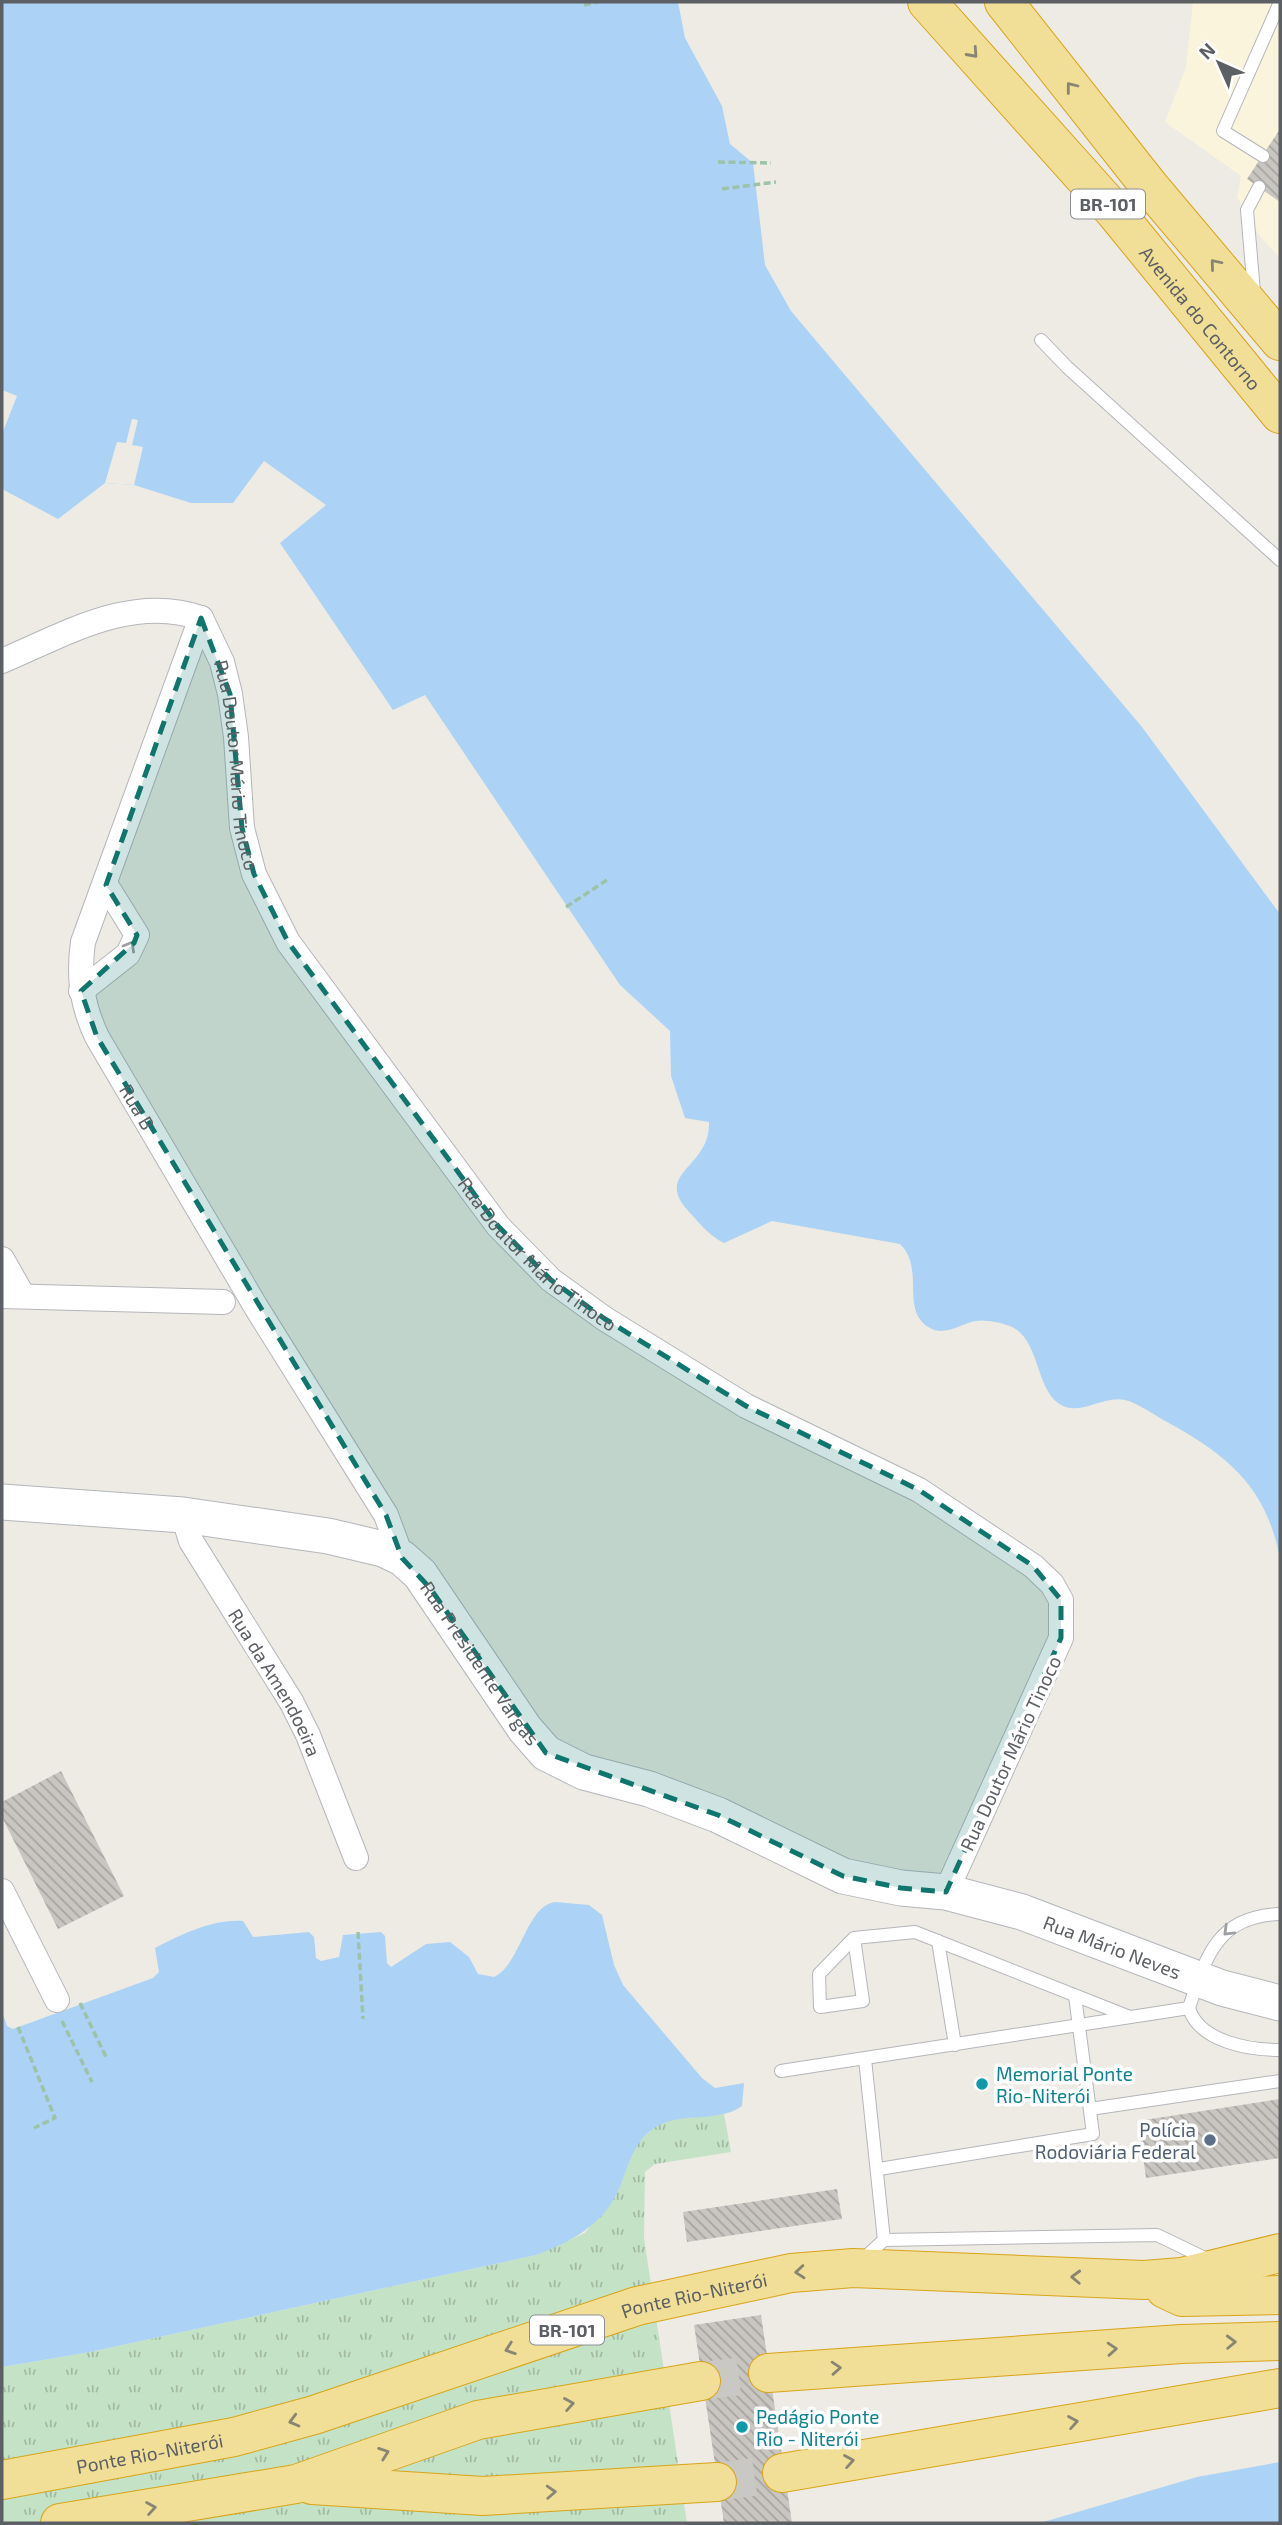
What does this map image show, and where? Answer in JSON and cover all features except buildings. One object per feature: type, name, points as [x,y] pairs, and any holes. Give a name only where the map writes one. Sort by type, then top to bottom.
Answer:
[{"type":"highway","name":"Avenida do Contorno","points":[[927,2],[1115,212],[1280,414]]},
{"type":"highway","name":"BR-101","points":[[1004,2],[1150,187],[1270,328]]},
{"type":"highway","name":"Ponte Rio-Niterói","points":[[2,2480],[222,2439],[301,2419],[637,2306],[791,2273],[853,2268],[1144,2280],[1182,2277],[1280,2253]]},
{"type":"highway","points":[[1182,2277],[1280,2272]]},
{"type":"highway","points":[[1144,2280],[1182,2297],[1280,2295]]},
{"type":"highway","points":[[768,2373],[1181,2344],[1280,2341]]},
{"type":"highway","points":[[60,2523],[296,2484],[478,2420],[701,2381]]},
{"type":"highway","points":[[782,2473],[1280,2388]]},
{"type":"highway","points":[[296,2484],[483,2496],[717,2483]]},
{"type":"street","points":[[2,661],[98,621],[134,611],[164,609],[201,618]]},
{"type":"street","name":"Rua B","points":[[201,618],[106,885],[83,942],[79,969],[81,991],[97,1038],[256,1307],[386,1515],[402,1558]]},
{"type":"street","name":"Rua Doutor Mário Tinoco","points":[[201,618],[222,662],[230,694],[236,737],[242,828],[254,874],[288,942],[422,1128],[498,1226],[551,1280],[605,1320],[746,1406],[919,1490],[1033,1566],[1052,1584],[1061,1600],[1061,1638],[946,1892]]},
{"type":"street","points":[[81,991],[128,954],[136,935],[106,885]]},
{"type":"street","points":[[2,1259],[12,1296],[223,1303]]},
{"type":"street","name":"Rua Presidente Vargas","points":[[2,1502],[183,1515],[328,1536],[383,1549],[402,1558],[430,1588],[503,1699],[546,1754],[584,1772],[649,1790],[718,1815],[843,1876],[901,1888],[946,1892]]},
{"type":"street","name":"Rua da Amendoeira","points":[[183,1515],[191,1541],[268,1661],[302,1724],[356,1858]]},
{"type":"street","points":[[2,1891],[65,2005]]},
{"type":"street","name":"Rua Mário Neves","points":[[946,1892],[1023,1912],[1194,1993],[1280,2003]]},
{"type":"lane","points":[[1263,156],[1223,131],[1280,2]]},
{"type":"lane","points":[[1259,187],[1247,210],[1246,227],[1251,282],[1270,328]]},
{"type":"lane","points":[[1041,340],[1280,560]]},
{"type":"lane","points":[[1280,1914],[1261,1915],[1238,1922],[1221,1937],[1194,1993],[1197,2025],[1216,2036],[1245,2046],[1280,2050]]},
{"type":"lane","points":[[855,1938],[863,2001],[820,2007],[819,1974],[855,1938],[915,1932],[1130,2017]]},
{"type":"lane","points":[[939,1941],[955,2045]]},
{"type":"lane","points":[[781,2071],[1130,2017],[1194,1993]]},
{"type":"lane","points":[[879,2169],[1093,2134],[1075,1996]]},
{"type":"lane","points":[[865,2059],[879,2169],[884,2240]]},
{"type":"lane","points":[[1090,2109],[1280,2081]]},
{"type":"lane","points":[[853,2268],[884,2240],[1157,2235],[1223,2267]]},
{"type":"path","points":[[584,5],[598,2]]},
{"type":"path","points":[[718,162],[771,163]]},
{"type":"path","points":[[722,189],[776,182]]},
{"type":"path","points":[[566,907],[610,878]]},
{"type":"path","points":[[358,1932],[363,2019]]},
{"type":"path","points":[[65,2005],[106,2057]]},
{"type":"path","points":[[65,2005],[92,2082]]},
{"type":"path","points":[[18,2027],[55,2118],[34,2128]]},
{"type":"highlighted area","points":[[201,618],[230,694],[242,828],[254,874],[288,942],[498,1226],[551,1280],[605,1319],[746,1406],[919,1490],[1033,1566],[1061,1600],[1061,1638],[946,1892],[901,1888],[843,1876],[718,1815],[546,1753],[430,1588],[402,1558],[386,1515],[97,1037],[81,991],[134,943],[137,935],[106,885]]},
{"type":"shaded area","points":[[1193,2],[1280,2],[1280,258],[1259,235],[1237,197],[1241,176],[1165,122],[1186,67]]},
{"type":"green space","points":[[724,2114],[731,2152],[655,2164],[645,2172],[644,2238],[687,2523],[2,2523],[2,2367],[90,2352],[536,2255],[585,2233],[618,2191],[635,2146],[653,2128],[667,2120]]},
{"type":"water","points":[[2,2],[678,2],[685,38],[722,106],[730,144],[753,163],[765,265],[791,311],[1142,727],[1280,914],[1280,1558],[1274,1533],[1254,1493],[1242,1476],[1209,1448],[1146,1409],[1125,1400],[1109,1400],[1078,1408],[1063,1406],[1047,1390],[1028,1343],[1012,1327],[980,1321],[942,1331],[930,1328],[921,1321],[914,1301],[911,1265],[900,1244],[772,1221],[724,1243],[710,1234],[695,1218],[680,1200],[677,1189],[679,1179],[707,1138],[709,1122],[685,1118],[671,1076],[670,1031],[620,985],[425,695],[393,710],[280,543],[326,505],[264,461],[233,503],[191,503],[134,485],[105,483],[58,519],[2,489]]},
{"type":"water","points":[[555,1902],[589,1905],[602,1915],[614,1965],[623,1985],[702,2078],[715,2088],[744,2083],[742,2106],[720,2115],[672,2120],[650,2131],[634,2151],[618,2191],[603,2214],[573,2238],[536,2255],[90,2352],[2,2367],[2,2011],[7,2026],[13,2029],[153,1978],[159,1972],[155,1948],[198,1928],[232,1921],[243,1921],[253,1937],[309,1932],[314,1937],[316,1958],[321,1961],[339,1957],[343,1935],[381,1932],[385,1936],[387,1963],[391,1967],[426,1944],[450,1942],[469,1957],[478,1974],[494,1977],[511,1960],[537,1914],[545,1906]]},
{"type":"water","points":[[1280,2462],[1280,2523],[1040,2523],[1197,2477]]},
{"type":"pier","points":[[2,390],[17,396],[2,434]]},
{"type":"pier","points":[[132,419],[138,420],[132,445],[143,447],[134,485],[105,483],[117,442],[126,443]]},
{"type":"tunnel","points":[[701,2381],[768,2373]]},
{"type":"tunnel","points":[[717,2482],[782,2473]]},
{"type":"place","name":"Memorial Ponte Rio-Niterói","points":[[982,2084]]},
{"type":"place","name":"Polícia Rodoviária Federal","points":[[1210,2140]]},
{"type":"place","name":"Pedágio Ponte Rio - Niterói","points":[[742,2427]]}]
